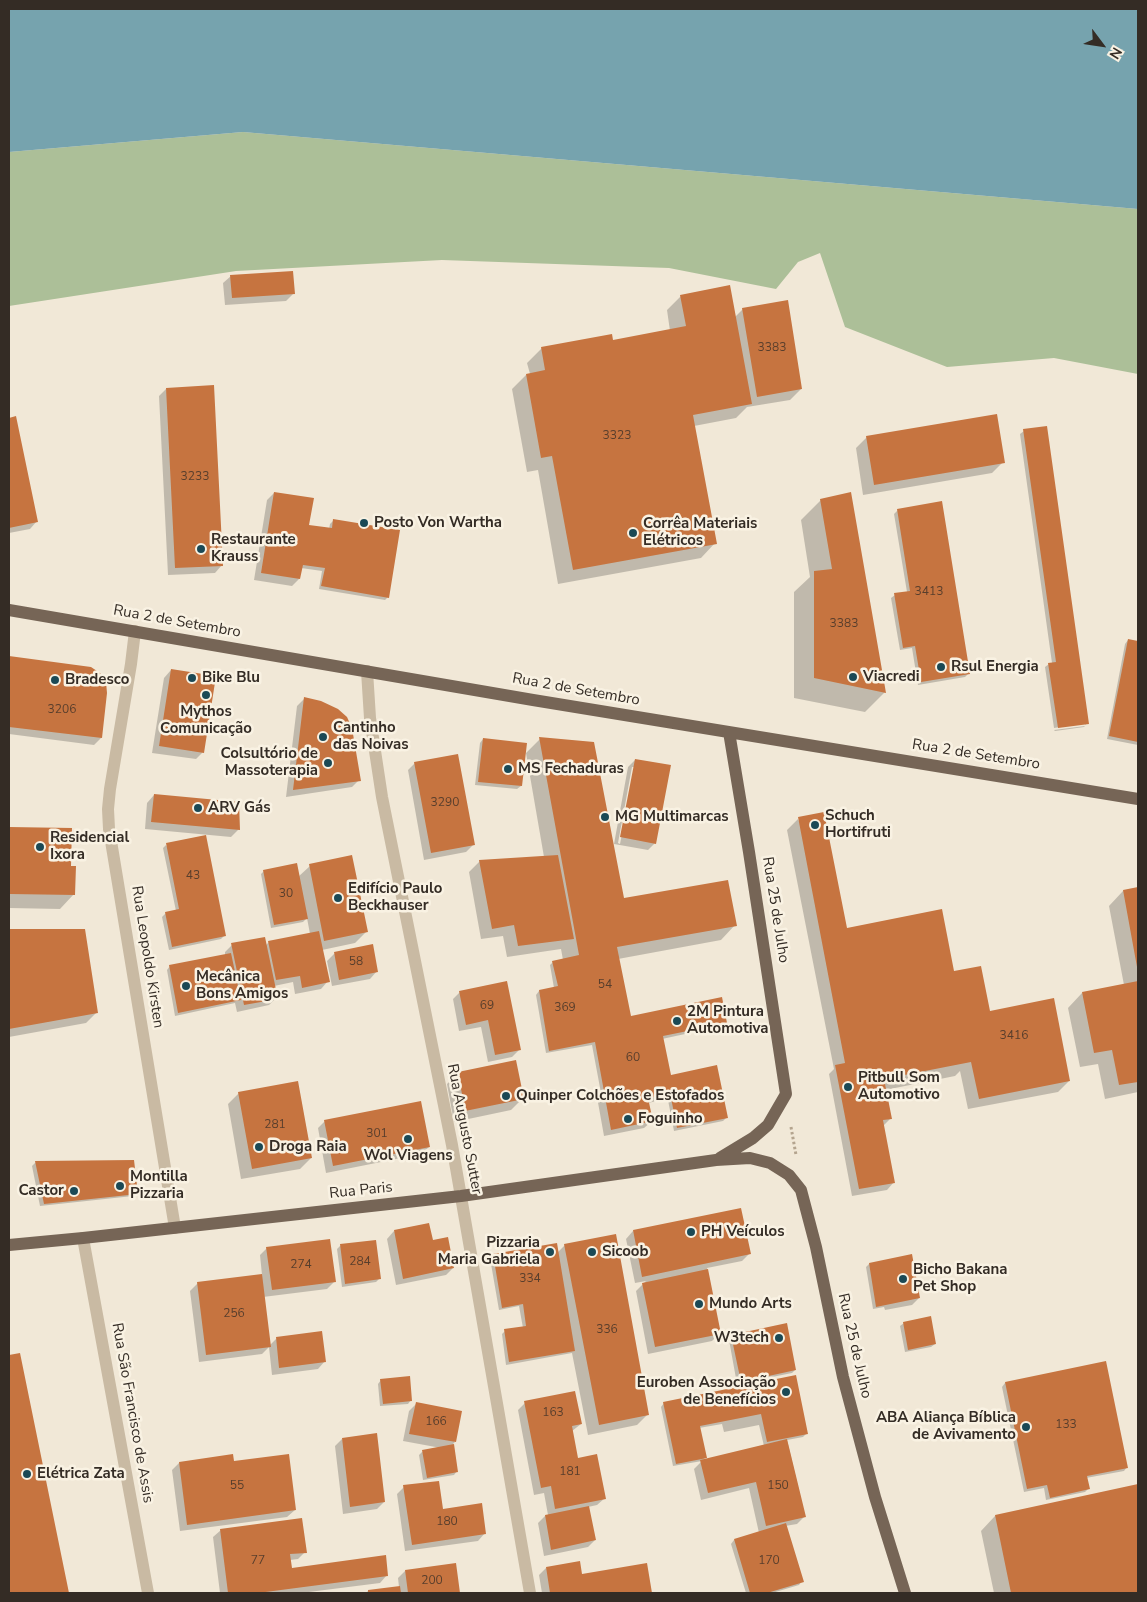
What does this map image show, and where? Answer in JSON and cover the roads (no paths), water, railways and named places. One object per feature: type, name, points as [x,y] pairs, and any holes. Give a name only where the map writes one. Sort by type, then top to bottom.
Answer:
[{"type":"main road","name":"Rua 2 de Setembro","points":[[9,610],[1138,799]]},
{"type":"main road","name":"Rua 25 de Julho","points":[[729,732],[786,1094]]},
{"type":"main road","name":"Rua Paris","points":[[716,1160],[740,1148],[768,1125],[786,1094]]},
{"type":"main road","name":"Rua Paris","points":[[9,1245],[461,1196],[716,1160],[750,1158],[770,1163],[789,1175],[801,1190]]},
{"type":"main road","name":"Rua 25 de Julho","points":[[801,1190],[816,1247],[843,1377],[882,1521],[905,1593]]},
{"type":"street","name":"Rua Leopoldo Kirsten","points":[[135,631],[110,788],[109,829],[175,1228]]},
{"type":"street","name":"Rua Augusto Sutter","points":[[367,671],[370,718],[382,797],[452,1145],[530,1593]]},
{"type":"street","name":"Rua São Francisco de Assis","points":[[83,1238],[148,1593]]},
{"type":"water","points":[[9,9],[1138,9],[1138,209],[243,132],[9,152]]},
{"type":"place","name":"Posto Von Wartha","points":[[364,523]]},
{"type":"place","name":"Corrêa Materiais Elétricos","points":[[633,533]]},
{"type":"place","name":"Restaurante Krauss","points":[[201,549]]},
{"type":"place","name":"Rsul Energia","points":[[941,667]]},
{"type":"place","name":"Viacredi","points":[[853,677]]},
{"type":"place","name":"Bike Blu","points":[[192,678]]},
{"type":"place","name":"Bradesco","points":[[55,680]]},
{"type":"place","name":"Mythos Comunicação","points":[[206,695]]},
{"type":"place","name":"Cantinho das Noivas","points":[[323,737]]},
{"type":"place","name":"Colsultório de Massoterapia","points":[[328,763]]},
{"type":"place","name":"MS Fechaduras","points":[[508,769]]},
{"type":"place","name":"ARV Gás","points":[[198,808]]},
{"type":"place","name":"MG Multimarcas","points":[[605,817]]},
{"type":"place","name":"Schuch Hortifruti","points":[[815,825]]},
{"type":"place","name":"Residencial Ixora","points":[[40,847]]},
{"type":"place","name":"Edifício Paulo Beckhauser","points":[[338,898]]},
{"type":"place","name":"Mecânica Bons Amigos","points":[[186,986]]},
{"type":"place","name":"2M Pintura Automotiva","points":[[677,1021]]},
{"type":"place","name":"Pitbull Som Automotivo","points":[[848,1087]]},
{"type":"place","name":"Quinper Colchões e Estofados","points":[[506,1096]]},
{"type":"place","name":"Foguinho","points":[[628,1119]]},
{"type":"place","name":"Wol Viagens","points":[[408,1139]]},
{"type":"place","name":"Droga Raia","points":[[259,1147]]},
{"type":"place","name":"Montilla Pizzaria","points":[[120,1186]]},
{"type":"place","name":"Castor","points":[[74,1191]]},
{"type":"place","name":"PH Veículos","points":[[691,1232]]},
{"type":"place","name":"Pizzaria Maria Gabriela","points":[[550,1252]]},
{"type":"place","name":"Sicoob","points":[[592,1252]]},
{"type":"place","name":"Bicho Bakana Pet Shop","points":[[903,1279]]},
{"type":"place","name":"Mundo Arts","points":[[699,1304]]},
{"type":"place","name":"W3tech","points":[[779,1338]]},
{"type":"place","name":"Euroben Associação de Benefícios","points":[[786,1392]]},
{"type":"place","name":"ABA Aliança Bíblica de Avivamento","points":[[1026,1427]]},
{"type":"place","name":"Elétrica Zata","points":[[27,1474]]}]
